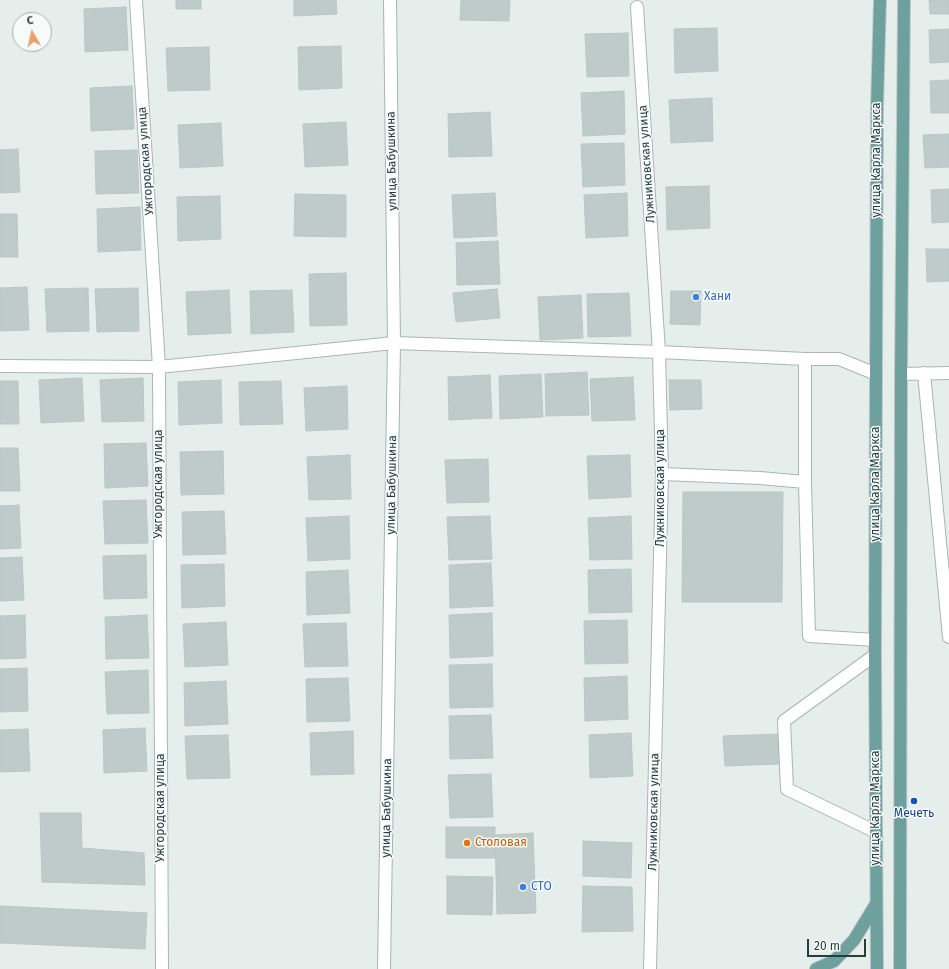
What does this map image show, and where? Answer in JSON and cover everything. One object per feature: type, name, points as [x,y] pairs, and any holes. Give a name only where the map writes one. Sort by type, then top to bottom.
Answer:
[{"type":"main road","name":"улица Карла Маркса","points":[[877,969],[875,640],[877,115],[880,0]]},
{"type":"main road","name":"улица Карла Маркса","points":[[900,969],[901,374],[904,0]]},
{"type":"main road","points":[[816,969],[834,961],[854,940],[876,904]]},
{"type":"street","name":"Ужгородская улица","points":[[136,0],[159,367],[162,969]]},
{"type":"street","name":"улица Бабушкина","points":[[384,969],[394,343],[390,0]]},
{"type":"street","name":"Лужниковская улица","points":[[637,8],[659,352],[662,474],[650,969]]},
{"type":"street","points":[[0,366],[159,367],[394,343],[659,352],[805,359],[839,359],[876,374]]},
{"type":"street","points":[[805,359],[805,482],[809,636],[875,640]]},
{"type":"street","points":[[924,373],[949,637]]},
{"type":"street","points":[[901,374],[949,373]]},
{"type":"street","points":[[662,474],[760,478],[805,482]]},
{"type":"street","points":[[875,655],[784,721],[787,789],[876,832]]},
{"type":"building","points":[[176,0],[201,0],[201,9],[176,9]]},
{"type":"building","points":[[294,0],[336,0],[337,14],[294,16]]},
{"type":"building","points":[[461,0],[510,0],[509,21],[460,20]]},
{"type":"building","points":[[929,0],[949,0],[949,14],[930,14]]},
{"type":"building","points":[[126,7],[128,50],[85,52],[84,9]]},
{"type":"building","points":[[717,28],[718,71],[675,73],[674,29]]},
{"type":"building","points":[[949,29],[949,62],[930,63],[929,30]]},
{"type":"building","points":[[628,33],[629,76],[587,77],[585,34]]},
{"type":"building","points":[[341,46],[342,88],[299,90],[298,47]]},
{"type":"building","points":[[209,47],[210,90],[168,91],[166,48]]},
{"type":"building","points":[[949,80],[949,113],[931,113],[930,81]]},
{"type":"building","points":[[132,86],[134,129],[91,131],[90,88]]},
{"type":"building","points":[[624,91],[625,134],[583,136],[581,93]]},
{"type":"building","points":[[712,98],[713,141],[671,143],[669,100]]},
{"type":"building","points":[[490,112],[492,156],[449,157],[448,114]]},
{"type":"building","points":[[346,122],[348,165],[305,167],[303,124]]},
{"type":"building","points":[[221,123],[223,166],[180,168],[178,125]]},
{"type":"building","points":[[949,134],[949,167],[925,168],[923,135]]},
{"type":"building","points":[[624,143],[625,185],[583,187],[581,144]]},
{"type":"building","points":[[18,149],[20,192],[0,193],[0,150]]},
{"type":"building","points":[[137,150],[139,193],[96,194],[95,151]]},
{"type":"building","points":[[709,186],[710,228],[667,230],[666,187]]},
{"type":"building","points":[[949,189],[949,222],[932,223],[931,190]]},
{"type":"building","points":[[495,193],[497,236],[454,238],[452,195]]},
{"type":"building","points":[[627,193],[628,236],[586,238],[584,195]]},
{"type":"building","points":[[295,194],[346,195],[346,237],[294,236]]},
{"type":"building","points":[[220,196],[221,239],[178,241],[177,197]]},
{"type":"building","points":[[140,207],[141,250],[98,252],[97,209]]},
{"type":"building","points":[[0,214],[17,214],[18,257],[0,257]]},
{"type":"building","points":[[498,241],[500,284],[457,285],[456,243]]},
{"type":"building","points":[[926,249],[949,249],[949,281],[927,282]]},
{"type":"building","points":[[346,273],[347,325],[310,326],[309,274]]},
{"type":"building","points":[[27,287],[29,330],[0,331],[0,288]]},
{"type":"building","points":[[88,288],[89,331],[47,332],[45,289]]},
{"type":"building","points":[[138,288],[139,331],[97,332],[95,289]]},
{"type":"building","points":[[497,289],[500,318],[456,322],[453,293]]},
{"type":"building","points":[[229,290],[231,333],[188,335],[186,292]]},
{"type":"building","points":[[292,290],[294,332],[251,334],[250,291]]},
{"type":"building","points":[[671,291],[701,291],[700,325],[670,324]]},
{"type":"building","points":[[629,293],[631,336],[588,337],[587,294]]},
{"type":"building","points":[[581,295],[583,338],[540,340],[538,297]]},
{"type":"building","points":[[587,372],[589,415],[546,416],[545,374]]},
{"type":"building","points":[[541,374],[543,417],[500,419],[499,376]]},
{"type":"building","points":[[490,375],[492,418],[449,420],[448,377]]},
{"type":"building","points":[[633,377],[635,420],[592,421],[590,379]]},
{"type":"building","points":[[82,378],[84,421],[41,423],[39,380]]},
{"type":"building","points":[[143,378],[144,421],[102,422],[100,380]]},
{"type":"building","points":[[221,380],[222,423],[179,425],[178,382]]},
{"type":"building","points":[[669,380],[701,380],[702,409],[670,410]]},
{"type":"building","points":[[0,381],[18,381],[19,424],[0,424]]},
{"type":"building","points":[[281,381],[283,424],[240,425],[239,382]]},
{"type":"building","points":[[347,386],[348,429],[306,431],[304,388]]},
{"type":"building","points":[[146,443],[148,486],[105,488],[104,444]]},
{"type":"building","points":[[0,448],[18,448],[20,491],[0,491]]},
{"type":"building","points":[[223,451],[224,494],[181,495],[180,452]]},
{"type":"building","points":[[350,455],[351,499],[309,500],[307,457]]},
{"type":"building","points":[[630,455],[631,497],[589,499],[587,456]]},
{"type":"building","points":[[488,459],[489,502],[447,503],[445,460]]},
{"type":"building","points":[[683,492],[783,492],[782,602],[682,602]]},
{"type":"building","points":[[146,500],[148,543],[105,544],[103,501]]},
{"type":"building","points":[[19,505],[21,548],[0,549],[0,506]]},
{"type":"building","points":[[224,511],[226,554],[183,555],[182,512]]},
{"type":"building","points":[[349,516],[350,559],[308,561],[306,518]]},
{"type":"building","points":[[490,516],[492,559],[449,560],[447,517]]},
{"type":"building","points":[[631,516],[632,559],[590,560],[588,518]]},
{"type":"building","points":[[146,555],[147,598],[104,599],[103,556]]},
{"type":"building","points":[[22,557],[24,600],[0,601],[0,558]]},
{"type":"building","points":[[491,563],[493,606],[450,608],[449,565]]},
{"type":"building","points":[[224,564],[225,606],[182,608],[181,565]]},
{"type":"building","points":[[631,569],[632,612],[589,613],[588,570]]},
{"type":"building","points":[[348,570],[350,613],[307,615],[306,572]]},
{"type":"building","points":[[492,613],[493,656],[450,658],[449,615]]},
{"type":"building","points":[[25,615],[26,658],[0,659],[0,616]]},
{"type":"building","points":[[147,615],[149,658],[106,659],[105,617]]},
{"type":"building","points":[[627,620],[628,663],[585,664],[584,621]]},
{"type":"building","points":[[226,622],[228,665],[185,667],[183,624]]},
{"type":"building","points":[[346,623],[348,666],[305,667],[303,624]]},
{"type":"building","points":[[492,664],[493,707],[450,708],[449,665]]},
{"type":"building","points":[[27,668],[28,711],[0,712],[0,669]]},
{"type":"building","points":[[148,670],[149,713],[107,714],[105,672]]},
{"type":"building","points":[[627,676],[628,719],[585,721],[584,678]]},
{"type":"building","points":[[348,678],[350,721],[307,722],[306,679]]},
{"type":"building","points":[[226,681],[228,724],[185,726],[184,683]]},
{"type":"building","points":[[491,715],[493,758],[450,759],[449,716]]},
{"type":"building","points":[[145,728],[147,771],[104,773],[103,730]]},
{"type":"building","points":[[28,729],[30,771],[0,772],[0,730]]},
{"type":"building","points":[[353,731],[354,774],[311,775],[310,733]]},
{"type":"building","points":[[631,733],[633,776],[590,778],[589,735]]},
{"type":"building","points":[[779,734],[780,764],[725,766],[723,736]]},
{"type":"building","points":[[228,735],[230,778],[187,779],[185,736]]},
{"type":"building","points":[[491,774],[493,817],[450,818],[448,775]]},
{"type":"building","points":[[40,813],[81,813],[82,848],[144,853],[145,885],[42,882]]},
{"type":"building","points":[[446,827],[495,827],[495,858],[446,858]]},
{"type":"building","points":[[533,833],[536,913],[497,914],[495,835]]},
{"type":"building","points":[[583,841],[632,843],[631,878],[583,876]]},
{"type":"building","points":[[447,876],[493,877],[492,915],[447,914]]},
{"type":"building","points":[[583,886],[632,887],[633,931],[582,932]]},
{"type":"building","points":[[0,906],[147,913],[145,949],[0,943]]},
{"type":"place","name":"Хани","points":[[696,297]]},
{"type":"place","name":"Мечеть","points":[[914,801]]},
{"type":"place","name":"Столовая","points":[[467,843]]},
{"type":"place","name":"СТО","points":[[523,887]]}]
